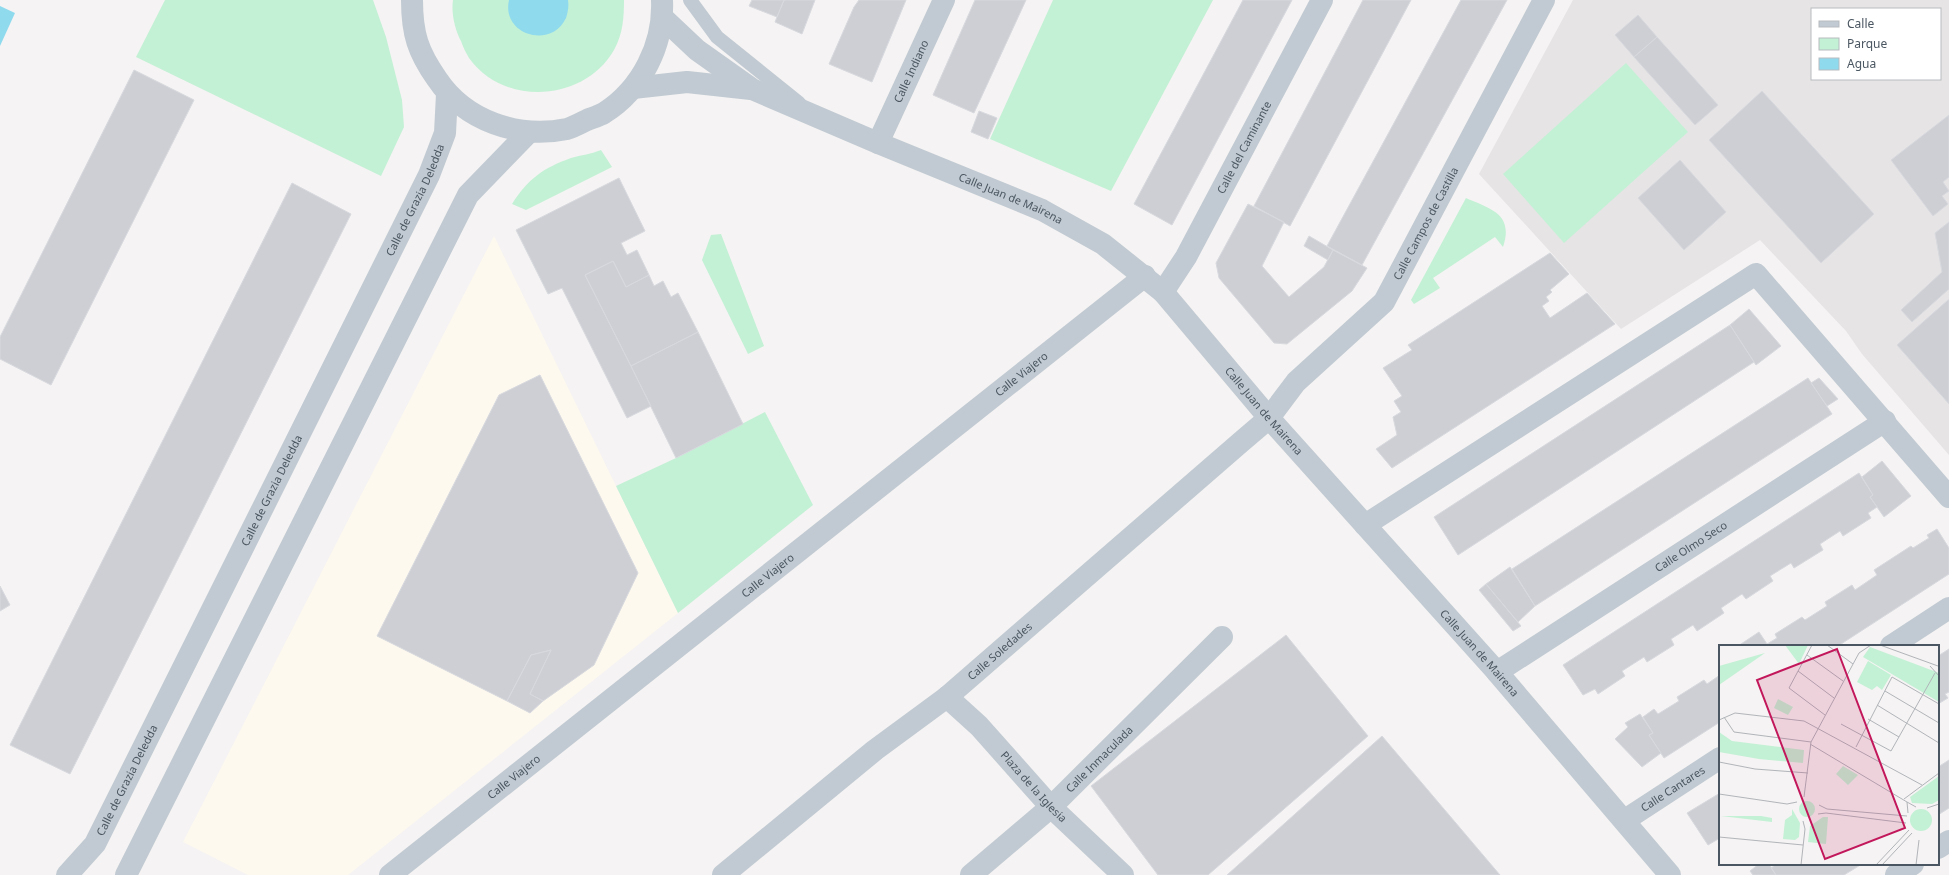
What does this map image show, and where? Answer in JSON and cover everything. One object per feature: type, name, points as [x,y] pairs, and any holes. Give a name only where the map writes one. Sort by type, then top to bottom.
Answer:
[{"type":"street","points":[[412,0],[412,22],[422,58],[447,94],[468,111],[497,126],[529,132],[568,128],[604,113],[633,88],[652,59],[662,9]]},
{"type":"street","name":"Calle Indiano","points":[[878,143],[944,0]]},
{"type":"street","name":"Calle del Caminante","points":[[1163,292],[1186,257],[1322,0]]},
{"type":"street","name":"Calle Campos de Castilla","points":[[1269,418],[1296,382],[1384,302],[1544,0]]},
{"type":"street","name":"Calle Juan de Mairena","points":[[662,9],[697,50],[752,89],[878,143],[1042,210],[1103,244],[1145,276],[1163,292],[1269,418],[1497,672],[1670,875]]},
{"type":"street","name":"Calle Juan de Mairena","points":[[633,88],[687,82],[752,89]]},
{"type":"street","name":"Calle de Grazia Deledda","points":[[67,875],[95,844],[429,175],[445,133],[447,94]]},
{"type":"street","points":[[126,875],[468,195],[529,132]]},
{"type":"street","points":[[1365,525],[1756,274],[1885,421],[1949,497]]},
{"type":"street","name":"Calle Viajero","points":[[390,875],[1145,276]]},
{"type":"street","name":"Calle Soledades","points":[[723,875],[875,750],[947,697],[1269,418]]},
{"type":"street","name":"Calle Olmo Seco","points":[[1497,672],[1885,421]]},
{"type":"street","points":[[1893,645],[1949,608]]},
{"type":"street","name":"Calle Inmaculada","points":[[971,875],[1051,807],[1222,637]]},
{"type":"street","name":"Plaza de la Iglesia","points":[[947,697],[979,726],[1051,807],[1123,875]]},
{"type":"street","name":"Calle Cantares","points":[[1624,820],[1719,759]]},
{"type":"street","points":[[1939,847],[1949,841]]},
{"type":"street","points":[[1896,875],[1911,865]]},
{"type":"lane","points":[[690,0],[717,37],[815,116]]},
{"type":"shaded area","points":[[1573,0],[1949,0],[1949,455],[1862,354],[1846,331],[1760,240],[1621,329],[1479,174]]},
{"type":"shaded area","points":[[494,236],[678,613],[348,875],[248,875],[183,842]]},
{"type":"green space","points":[[165,0],[373,0],[386,37],[402,100],[404,127],[381,176],[136,57]]},
{"type":"green space","points":[[453,0],[624,0],[623,19],[621,32],[614,50],[601,67],[584,80],[564,88],[543,92],[522,91],[502,85],[484,74],[469,58],[455,27]]},
{"type":"green space","points":[[1053,0],[1213,0],[1111,191],[990,139]]},
{"type":"green space","points":[[1626,63],[1688,132],[1564,243],[1503,174]]},
{"type":"green space","points":[[601,150],[612,167],[526,210],[512,204],[530,181],[544,170],[571,158]]},
{"type":"green space","points":[[1466,198],[1492,210],[1503,220],[1506,236],[1503,247],[1495,237],[1433,278],[1440,288],[1414,304],[1411,300]]},
{"type":"green space","points":[[721,234],[764,346],[748,354],[702,260],[711,235]]},
{"type":"green space","points":[[765,412],[813,505],[678,613],[616,486],[676,458]]},
{"type":"water","points":[[509,0],[568,0],[568,11],[566,18],[559,28],[550,34],[539,36],[520,30],[512,22],[509,12]]},
{"type":"water","points":[[0,6],[15,13],[0,46]]},
{"type":"building","points":[[752,0],[784,0],[777,17],[749,6]]},
{"type":"building","points":[[784,0],[815,0],[802,34],[775,22]]},
{"type":"building","points":[[859,0],[906,0],[872,82],[829,64],[854,7]]},
{"type":"building","points":[[975,0],[1026,0],[974,113],[933,95]]},
{"type":"building","points":[[1243,0],[1292,0],[1172,225],[1134,204]]},
{"type":"building","points":[[1363,0],[1411,0],[1290,226],[1254,206]]},
{"type":"building","points":[[1461,0],[1507,0],[1362,265],[1327,246]]},
{"type":"building","points":[[1638,15],[1657,37],[1634,57],[1615,35]]},
{"type":"building","points":[[1657,37],[1718,105],[1695,125],[1634,57]]},
{"type":"building","points":[[134,70],[194,100],[51,385],[0,359],[0,337]]},
{"type":"building","points":[[1762,91],[1874,214],[1821,263],[1709,140]]},
{"type":"building","points":[[979,111],[997,118],[988,139],[971,132]]},
{"type":"building","points":[[1949,115],[1949,177],[1943,182],[1949,191],[1942,196],[1948,204],[1933,216],[1891,160]]},
{"type":"building","points":[[1680,160],[1726,212],[1684,250],[1638,198]]},
{"type":"building","points":[[619,178],[645,231],[621,243],[627,255],[637,250],[649,275],[626,287],[613,261],[585,275],[651,406],[627,418],[562,288],[548,294],[516,230]]},
{"type":"building","points":[[292,183],[351,214],[70,774],[10,745]]},
{"type":"building","points":[[1248,204],[1284,222],[1262,266],[1289,297],[1324,267],[1333,250],[1367,268],[1352,291],[1287,344],[1274,343],[1219,278],[1216,263]]},
{"type":"building","points":[[1949,222],[1949,289],[1912,322],[1901,310],[1942,272],[1935,233]]},
{"type":"building","points":[[1309,236],[1333,250],[1328,260],[1304,246]]},
{"type":"building","points":[[1550,253],[1569,274],[1550,290],[1552,292],[1546,297],[1549,301],[1542,306],[1550,318],[1587,293],[1615,324],[1392,468],[1376,449],[1397,435],[1393,417],[1401,412],[1394,401],[1402,396],[1383,368],[1412,350],[1408,345]]},
{"type":"building","points":[[613,261],[626,287],[649,275],[654,286],[663,281],[671,297],[678,293],[698,332],[631,366],[585,275]]},
{"type":"building","points":[[1949,300],[1949,404],[1897,345]]},
{"type":"building","points":[[1749,309],[1781,346],[1756,365],[1730,325]]},
{"type":"building","points":[[1730,325],[1754,362],[1458,555],[1434,517]]},
{"type":"building","points":[[698,332],[743,424],[676,458],[631,366]]},
{"type":"building","points":[[540,375],[638,573],[594,665],[543,701],[530,694],[551,650],[531,655],[507,701],[377,636],[499,395]]},
{"type":"building","points":[[1808,378],[1832,414],[1535,606],[1512,569]]},
{"type":"building","points":[[1819,378],[1838,399],[1827,406],[1811,383]]},
{"type":"building","points":[[1882,461],[1911,496],[1884,517],[1870,497],[1873,495],[1862,477]]},
{"type":"building","points":[[1859,473],[1873,495],[1870,497],[1877,507],[1868,513],[1871,518],[1843,536],[1840,531],[1820,544],[1823,550],[1794,568],[1791,563],[1770,576],[1773,581],[1746,599],[1742,594],[1721,608],[1724,613],[1697,631],[1693,625],[1671,639],[1674,645],[1647,662],[1644,657],[1622,671],[1625,676],[1598,694],[1595,689],[1583,695],[1563,665]]},
{"type":"building","points":[[1937,529],[1949,548],[1949,574],[1840,645],[1740,645],[1759,632],[1767,644],[1777,638],[1775,634],[1802,617],[1805,620],[1827,606],[1825,602],[1852,585],[1855,590],[1877,575],[1874,570],[1911,546],[1913,548],[1929,538],[1927,535]]},
{"type":"building","points":[[1510,567],[1535,606],[1518,622],[1486,584]]},
{"type":"building","points":[[1486,584],[1521,626],[1513,631],[1479,590]]},
{"type":"building","points":[[0,586],[10,605],[0,611]]},
{"type":"building","points":[[1286,635],[1368,736],[1208,875],[1158,875],[1091,786]]},
{"type":"building","points":[[1949,649],[1949,692],[1945,694],[1948,698],[1939,703],[1939,655]]},
{"type":"building","points":[[551,650],[530,694],[543,701],[530,713],[507,701],[531,655]]},
{"type":"building","points":[[1719,676],[1719,723],[1664,758],[1649,735],[1653,733],[1643,717],[1654,709],[1658,714],[1679,701],[1677,697],[1704,680],[1707,684]]},
{"type":"building","points":[[1640,714],[1653,733],[1649,735],[1661,753],[1642,767],[1615,739],[1628,727],[1625,723]]},
{"type":"building","points":[[1382,736],[1500,875],[1227,875]]},
{"type":"building","points":[[1949,760],[1949,808],[1939,814],[1939,766]]},
{"type":"building","points":[[1719,794],[1719,839],[1708,845],[1687,813]]},
{"type":"building","points":[[1758,865],[1770,865],[1776,875],[1753,875],[1750,871]]},
{"type":"building","points":[[1776,865],[1860,865],[1844,875],[1776,875],[1771,868]]}]
